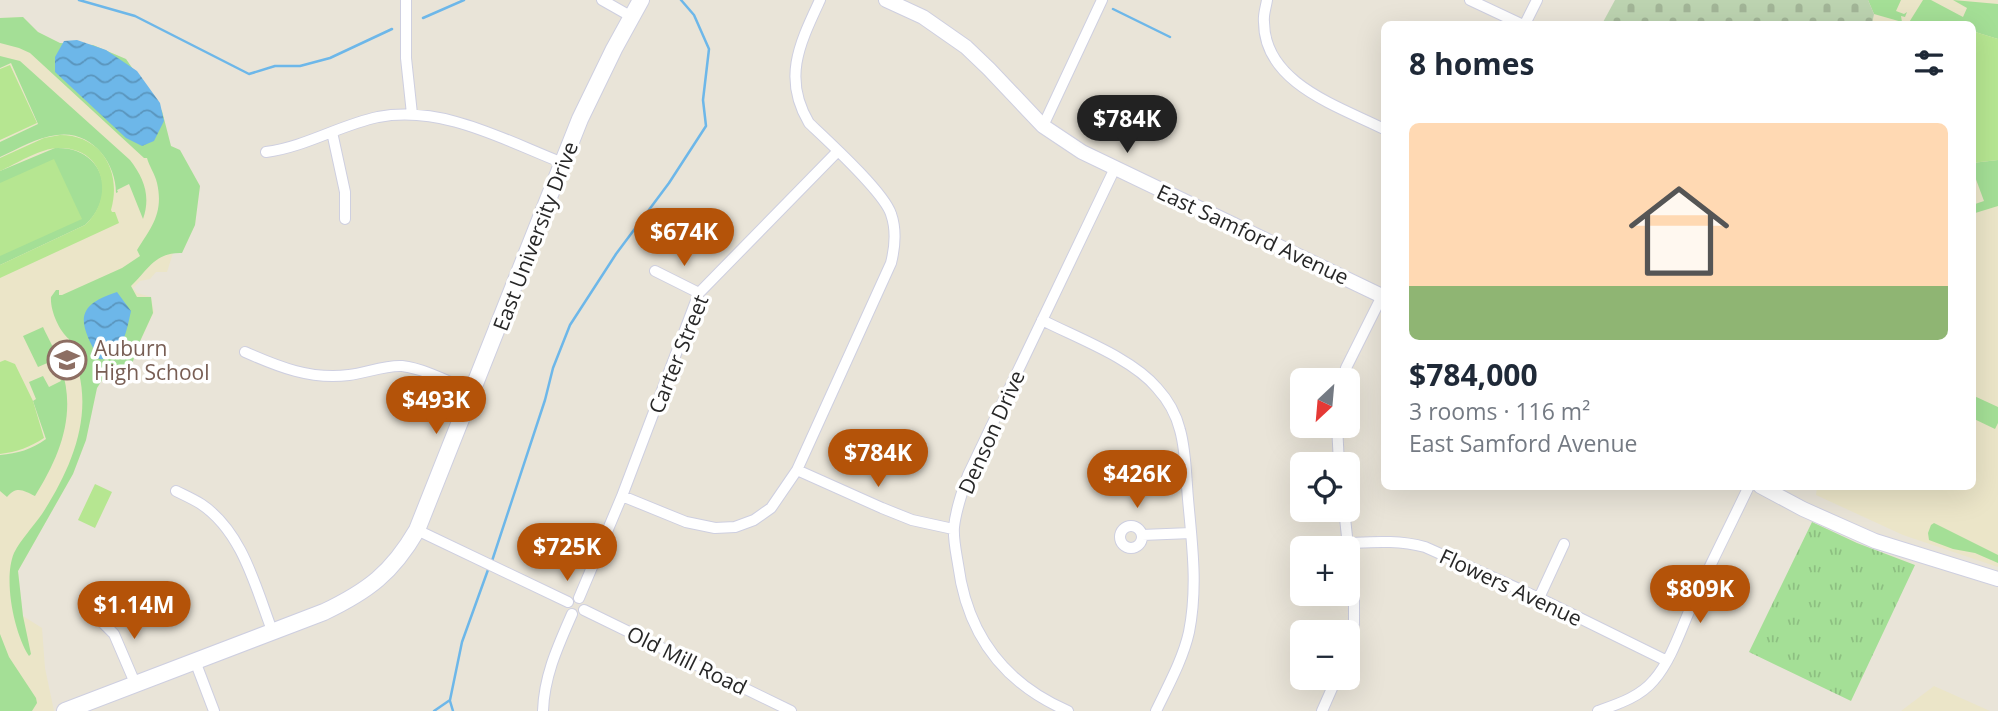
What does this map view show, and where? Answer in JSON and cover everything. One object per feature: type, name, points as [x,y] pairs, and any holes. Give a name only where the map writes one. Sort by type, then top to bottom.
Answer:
[{"type":"main road","name":"East University Drive","points":[[65,711],[273,633],[354,598],[380,578],[395,562],[417,530],[589,100],[641,0]]},
{"type":"street","points":[[406,0],[406,58],[412,114]]},
{"type":"street","points":[[602,0],[632,16]]},
{"type":"street","points":[[622,496],[686,522],[715,528],[735,527],[754,520],[771,508],[797,470],[891,263],[895,243],[891,212],[879,194],[810,123],[799,104],[794,82],[802,41],[820,0]]},
{"type":"street","name":"East Samford Avenue","points":[[886,0],[923,17],[966,47],[1043,126],[1083,152],[1381,294]]},
{"type":"street","points":[[1043,126],[1102,0]]},
{"type":"street","points":[[1267,0],[1263,20],[1266,41],[1274,60],[1281,68],[1313,93],[1381,127]]},
{"type":"street","points":[[1470,0],[1516,21]]},
{"type":"street","points":[[1525,21],[1537,0]]},
{"type":"street","points":[[266,152],[307,142],[377,117],[412,114],[465,124],[563,163]]},
{"type":"street","points":[[332,132],[345,192],[345,219]]},
{"type":"street","name":"Carter Street","points":[[573,600],[622,496],[699,293],[838,151]]},
{"type":"street","name":"Denson Drive","points":[[1068,711],[1030,691],[1014,678],[986,647],[963,597],[953,529],[968,475],[1115,168]]},
{"type":"street","points":[[655,271],[699,293]]},
{"type":"street","points":[[1346,368],[1381,301]]},
{"type":"street","points":[[1042,320],[1139,371],[1169,402],[1181,432],[1195,591],[1188,635],[1156,711]]},
{"type":"street","points":[[245,352],[277,366],[309,375],[331,377],[404,366],[423,371],[473,393]]},
{"type":"street","points":[[797,470],[902,516],[953,529]]},
{"type":"street","points":[[1598,711],[1627,700],[1647,688],[1655,679],[1667,660],[1747,490]]},
{"type":"street","points":[[1767,490],[1875,541],[1998,579]]},
{"type":"street","points":[[176,491],[202,505],[236,542],[273,633]]},
{"type":"street","points":[[417,530],[573,600],[583,601],[584,610],[579,615],[568,610],[573,600]]},
{"type":"street","points":[[1142,535],[1191,533]]},
{"type":"street","name":"Flowers Avenue","points":[[1360,543],[1405,542],[1425,547],[1667,660]]},
{"type":"street","points":[[1539,598],[1564,544]]},
{"type":"street","name":"Old Mill Road","points":[[584,610],[790,711]]},
{"type":"street","points":[[543,711],[543,696],[551,663],[572,614]]},
{"type":"street","points":[[101,621],[114,634],[135,683]]},
{"type":"street","points":[[195,661],[214,711]]},
{"type":"street","points":[[1322,711],[1331,690]]},
{"type":"shaded area","points":[[1868,0],[1998,0],[1998,567],[1903,535],[1816,495],[1817,490],[1976,490],[1976,21],[1873,21],[1874,14]]},
{"type":"shaded area","name":"Auburn High School","points":[[23,17],[38,32],[59,43],[93,45],[126,59],[162,111],[171,146],[180,150],[200,186],[195,225],[182,253],[173,253],[167,272],[156,272],[150,279],[140,281],[133,288],[137,293],[151,297],[154,312],[136,350],[131,369],[106,374],[97,388],[86,440],[73,474],[18,571],[23,616],[42,628],[45,668],[54,711],[0,711],[0,18]]},
{"type":"shaded area","points":[[1934,686],[1990,711],[1901,711]]},
{"type":"green space","points":[[1615,0],[1868,0],[1874,14],[1873,21],[1604,21]]},
{"type":"green space","points":[[1868,0],[1901,0],[1896,11],[1904,14],[1907,12],[1905,17],[1901,16],[1902,21],[1874,14]]},
{"type":"green space","points":[[1923,0],[1931,0],[1963,17],[1967,8],[1953,0],[1998,4],[1998,39],[1976,32],[1976,21],[1910,21]]},
{"type":"green space","points":[[23,17],[38,32],[60,43],[93,45],[126,59],[162,111],[171,146],[180,150],[200,186],[195,225],[182,253],[165,255],[158,259],[131,286],[137,297],[151,297],[153,313],[136,350],[131,369],[106,374],[97,388],[86,440],[73,474],[18,571],[31,654],[29,656],[19,634],[12,606],[11,564],[14,553],[42,514],[64,474],[79,432],[82,410],[82,388],[77,366],[68,344],[69,339],[56,320],[51,297],[56,290],[62,295],[122,268],[140,256],[137,250],[155,219],[159,194],[147,158],[30,53],[0,43],[0,18]]},
{"type":"green space","points":[[1976,32],[1998,39],[1998,160],[1976,163]]},
{"type":"green space","points":[[0,56],[20,61],[130,160],[145,188],[143,219],[129,184],[116,193],[112,170],[106,160],[99,150],[81,138],[69,135],[50,136],[0,157],[0,142],[38,124],[11,63],[0,68]]},
{"type":"green space","points":[[10,65],[37,123],[0,140],[0,69]]},
{"type":"green space","points":[[60,135],[87,141],[105,158],[114,182],[111,210],[115,212],[119,223],[0,278],[0,265],[85,225],[100,202],[101,176],[96,165],[75,150],[45,150],[0,171],[0,158],[44,138]]},
{"type":"green space","points":[[55,148],[71,149],[94,163],[103,186],[95,213],[85,225],[0,265],[0,171]]},
{"type":"green space","points":[[54,159],[82,219],[0,256],[0,183]]},
{"type":"green space","points":[[1998,160],[1998,206],[1976,213],[1976,204],[1984,201],[1976,179],[1976,163]]},
{"type":"green space","points":[[43,327],[66,384],[63,434],[52,466],[35,496],[17,490],[7,497],[0,491],[0,455],[24,450],[46,439],[29,382],[43,376],[49,387],[61,381],[52,361],[38,367],[23,336]]},
{"type":"green space","points":[[5,360],[15,364],[33,401],[44,438],[23,449],[0,454],[0,362]]},
{"type":"green space","points":[[1976,397],[1998,407],[1998,423],[1995,429],[1976,420]]},
{"type":"green space","points":[[95,484],[112,492],[95,528],[78,520]]},
{"type":"green space","points":[[1812,522],[1915,565],[1851,701],[1749,652]]},
{"type":"green space","points":[[1934,523],[1998,555],[1998,563],[1975,553],[1953,549],[1929,540],[1928,533]]},
{"type":"green space","points":[[0,634],[9,657],[36,698],[37,703],[32,711],[0,711]]},
{"type":"water","points":[[77,40],[106,50],[137,71],[160,103],[164,121],[154,141],[142,146],[126,138],[55,72],[55,57],[64,41]]},
{"type":"water","points":[[117,292],[131,311],[128,326],[118,350],[107,358],[99,359],[87,335],[84,317],[93,303]]},
{"type":"waterway","points":[[79,0],[135,16],[249,74],[275,66],[300,66],[330,58],[392,29]]},
{"type":"waterway","points":[[423,18],[464,0]]},
{"type":"waterway","points":[[492,561],[553,368],[570,325],[706,126],[703,100],[709,49],[694,15],[681,0]]},
{"type":"waterway","points":[[1113,9],[1170,37]]},
{"type":"waterway","points":[[434,711],[450,700],[462,642],[489,567]]},
{"type":"waterway","points":[[450,701],[453,711]]},
{"type":"place","name":"Auburn High School","points":[[67,360]]}]
